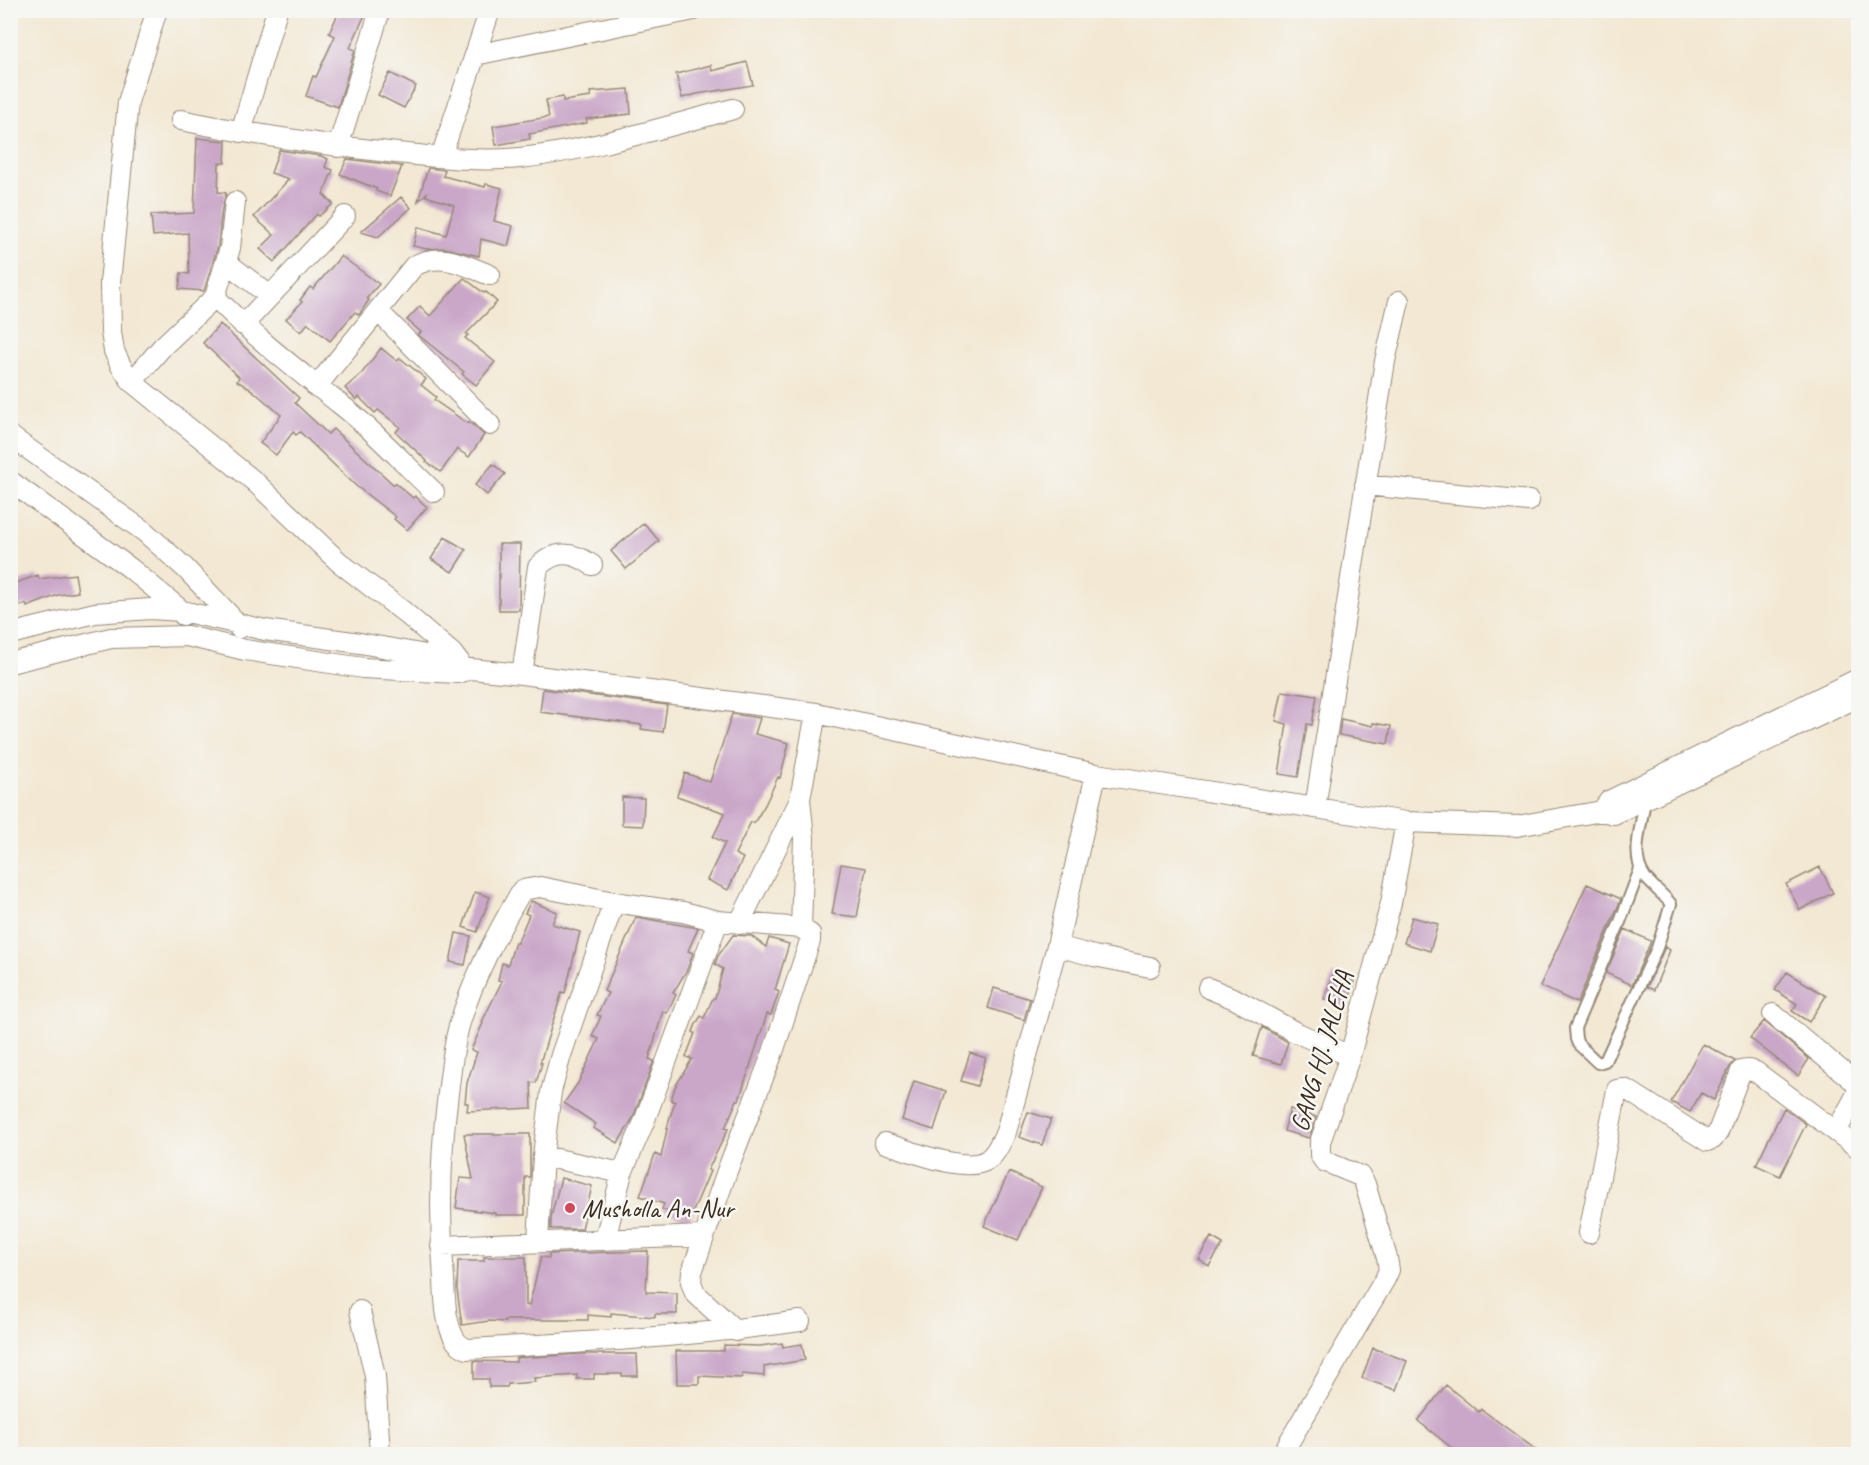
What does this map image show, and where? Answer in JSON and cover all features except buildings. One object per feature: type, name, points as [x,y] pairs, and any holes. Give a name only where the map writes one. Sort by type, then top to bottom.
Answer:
[{"type":"street","points":[[158,10],[128,102],[110,283],[111,332],[114,351],[132,382],[255,482],[339,562],[404,612],[452,653],[462,667]]},
{"type":"street","points":[[241,132],[277,10]]},
{"type":"street","points":[[338,147],[381,10]]},
{"type":"street","points":[[441,156],[490,10]]},
{"type":"street","points":[[475,55],[694,10]]},
{"type":"street","points":[[181,120],[338,147],[500,159],[560,152],[608,142],[733,109]]},
{"type":"street","points":[[132,382],[183,325],[215,297],[226,262],[235,202]]},
{"type":"street","points":[[243,325],[345,216]]},
{"type":"street","points":[[316,387],[414,266],[434,259],[450,260],[490,275]]},
{"type":"street","points":[[226,262],[270,296]]},
{"type":"street","points":[[215,297],[243,325],[316,387],[342,405],[434,492]]},
{"type":"street","points":[[1315,808],[1385,361],[1399,301]]},
{"type":"street","points":[[378,311],[490,425]]},
{"type":"street","points":[[10,435],[145,532],[192,575],[238,624],[245,650]]},
{"type":"street","points":[[1365,485],[1529,501]]},
{"type":"street","points":[[15,489],[130,568],[182,611],[187,636]]},
{"type":"street","points":[[522,674],[538,567],[546,560],[565,554],[572,554],[592,565]]},
{"type":"street","points":[[10,634],[95,613],[150,609],[182,611],[462,667],[816,713],[1096,774],[1406,822],[1517,826],[1602,812],[1609,801],[1642,793],[1858,697]]},
{"type":"street","points":[[10,663],[111,638],[187,636],[245,650],[363,668],[462,667]]},
{"type":"street","points":[[1642,793],[1858,680]]},
{"type":"street","points":[[801,928],[804,838],[801,799],[816,713]]},
{"type":"street","points":[[885,1143],[941,1160],[965,1164],[980,1163],[989,1159],[1006,1132],[1058,945],[1096,774]]},
{"type":"street","points":[[739,924],[801,799]]},
{"type":"street","name":"GANG HJ. JALEHA","points":[[1281,1455],[1389,1270],[1388,1258],[1365,1184],[1360,1176],[1324,1161],[1320,1155],[1320,1142],[1350,1056],[1391,903],[1406,822]]},
{"type":"street","points":[[736,1330],[695,1293],[691,1282],[692,1272],[727,1171],[773,1052],[810,941],[810,934],[801,928],[718,921],[683,912],[614,902],[540,887],[522,890],[496,936],[459,1026],[452,1062],[441,1160],[441,1246],[448,1317],[458,1344],[467,1349],[607,1341],[736,1330],[800,1321]]},
{"type":"street","points":[[538,1242],[543,1156],[551,1092],[561,1055],[614,902]]},
{"type":"street","points":[[605,1239],[622,1173],[644,1122],[718,921]]},
{"type":"street","points":[[1058,945],[1094,956],[1150,967]]},
{"type":"street","points":[[1208,988],[1235,999],[1295,1032],[1350,1056]]},
{"type":"street","points":[[1773,1014],[1855,1082],[1858,1087],[1858,1092],[1836,1132]]},
{"type":"street","points":[[1589,1233],[1617,1090],[1629,1091],[1707,1141],[1713,1139],[1718,1132],[1741,1071],[1748,1070],[1756,1072],[1858,1148]]},
{"type":"street","points":[[543,1156],[622,1173]]},
{"type":"street","points":[[441,1246],[704,1236]]},
{"type":"street","points":[[360,1311],[375,1376],[380,1455]]},
{"type":"lane","points":[[1640,869],[1575,1028],[1578,1044],[1598,1063],[1605,1061],[1610,1051],[1657,948],[1671,904],[1640,869],[1637,852],[1642,793]]},
{"type":"place","name":"Musholla An-Nur","points":[[570,1208]]}]
